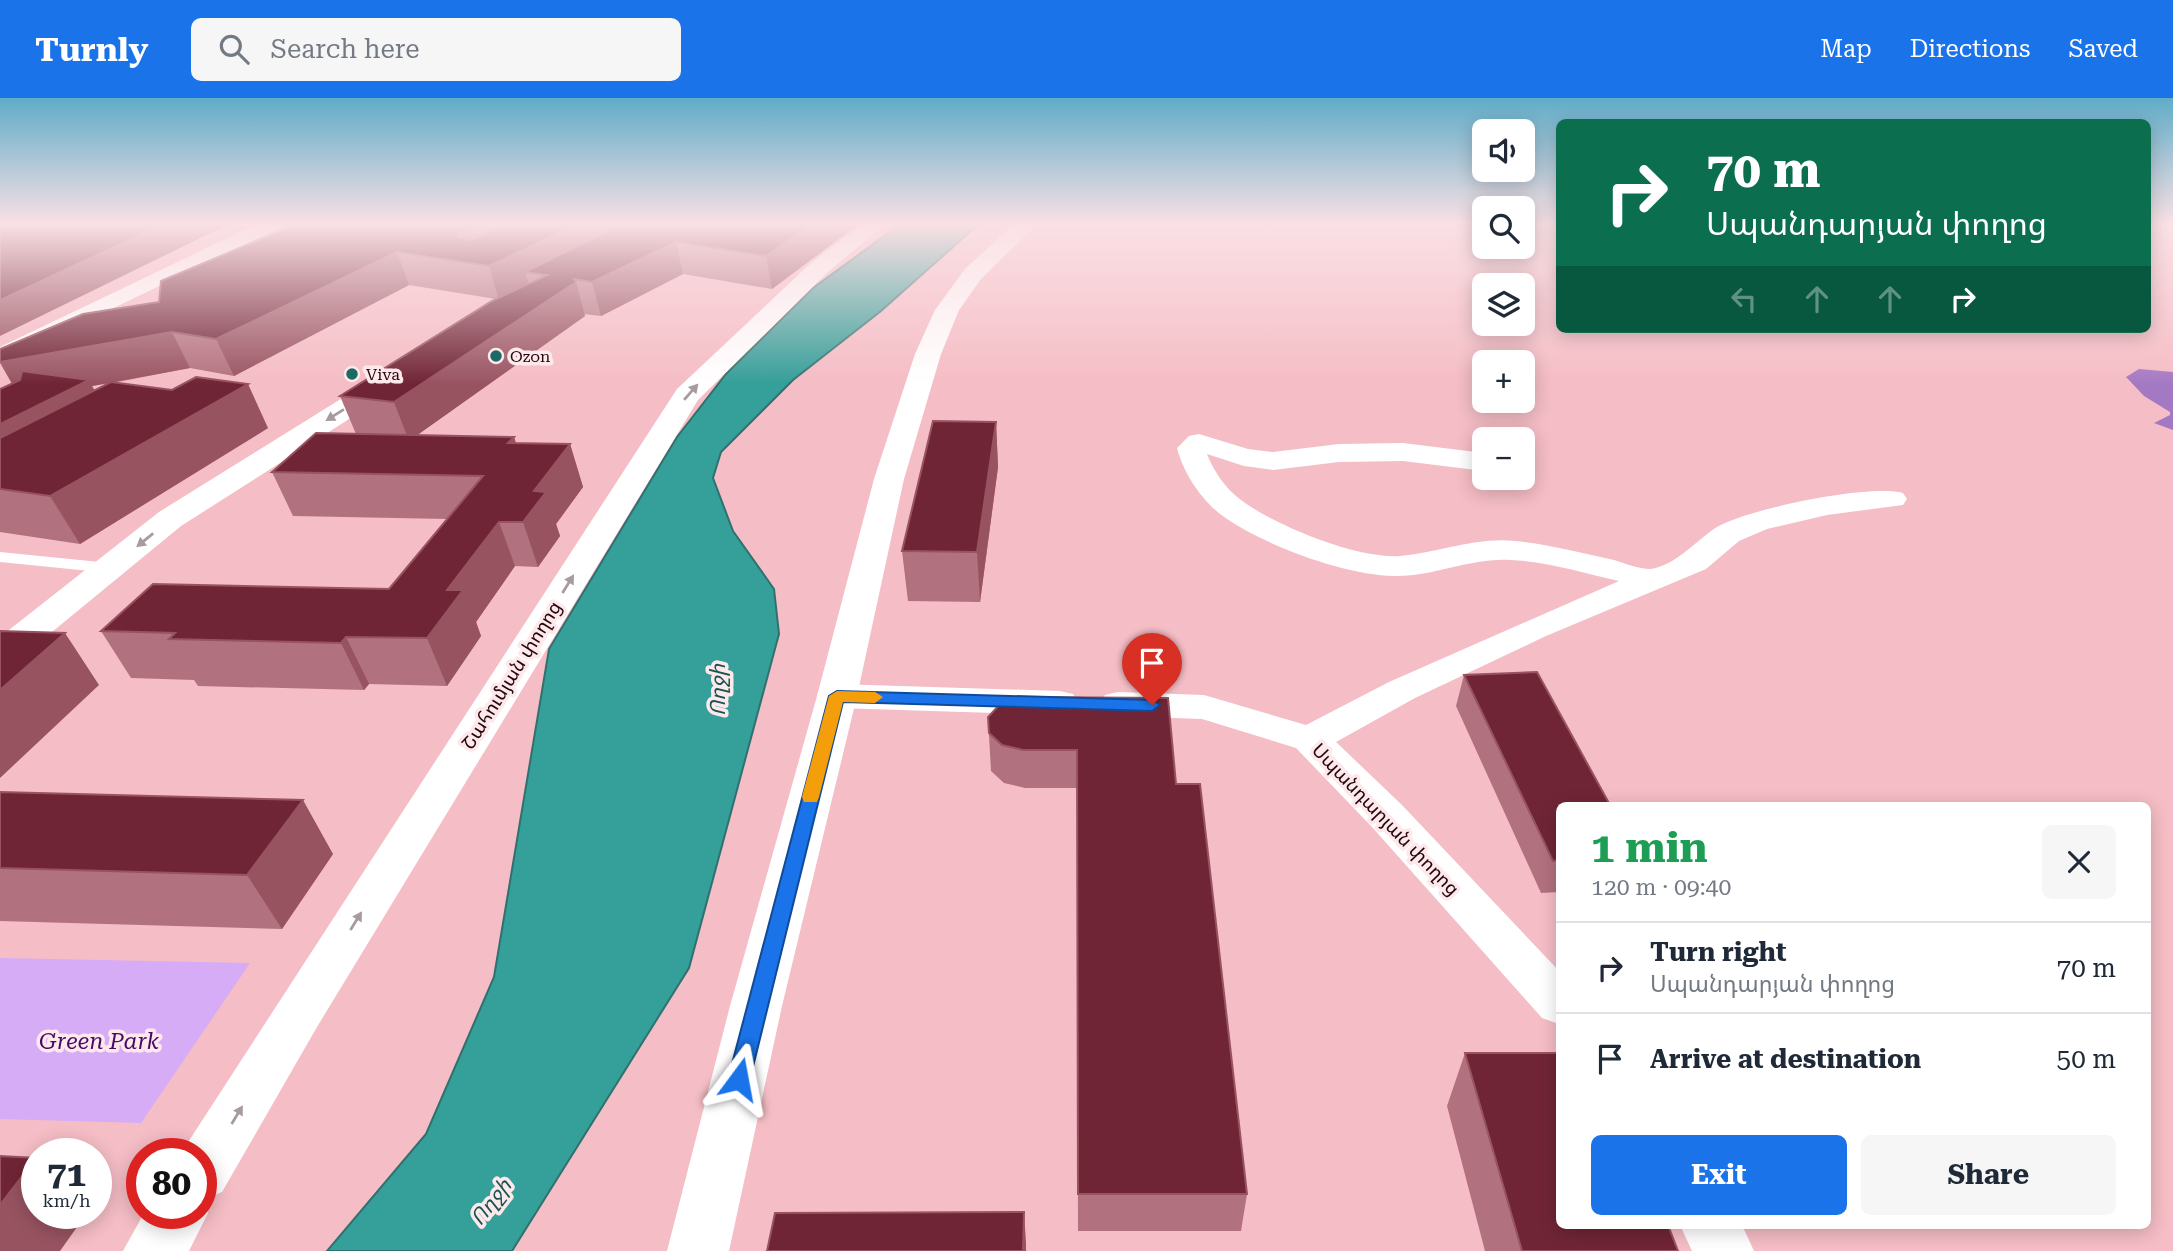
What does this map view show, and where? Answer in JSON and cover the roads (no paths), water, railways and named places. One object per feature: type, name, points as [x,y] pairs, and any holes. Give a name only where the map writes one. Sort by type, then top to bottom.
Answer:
[{"type":"main road","name":"Շահումյան փողոց","points":[[217,1147],[687,395],[810,277]]},
{"type":"main road","points":[[698,1251],[889,479],[928,354],[947,310],[972,277]]},
{"type":"main road","points":[[0,656],[170,519],[417,363]]},
{"type":"main road","points":[[154,1251],[167,1229]]},
{"type":"street","points":[[0,356],[163,277]]},
{"type":"street","points":[[1472,461],[1403,452],[1339,453],[1273,461],[1244,457],[1199,442],[1191,448],[1198,470],[1230,507],[1269,527],[1368,564],[1398,566],[1465,553],[1511,550],[1652,579]]},
{"type":"street","points":[[1310,739],[1402,690],[1498,645],[1694,562],[1728,534],[1757,522],[1827,506],[1892,499]]},
{"type":"street","name":"Սպանդարյան փողոց","points":[[837,696],[1204,707],[1310,739],[1387,816],[1556,1000]]},
{"type":"street","points":[[1711,1229],[1725,1251]]},
{"type":"lane","points":[[0,557],[110,568]]},
{"type":"water","name":"Ողջի","points":[[828,277],[919,277],[881,311],[793,380],[721,452],[713,478],[733,531],[774,589],[779,634],[689,968],[512,1251],[327,1251],[426,1134],[494,977],[549,649],[677,437],[726,374],[813,288]]},
{"type":"place","name":"Ozon","points":[[496,356]]},
{"type":"place","name":"Viva","points":[[352,374]]},
{"type":"park label","name":"Green Park","points":[[99,1041]]}]
